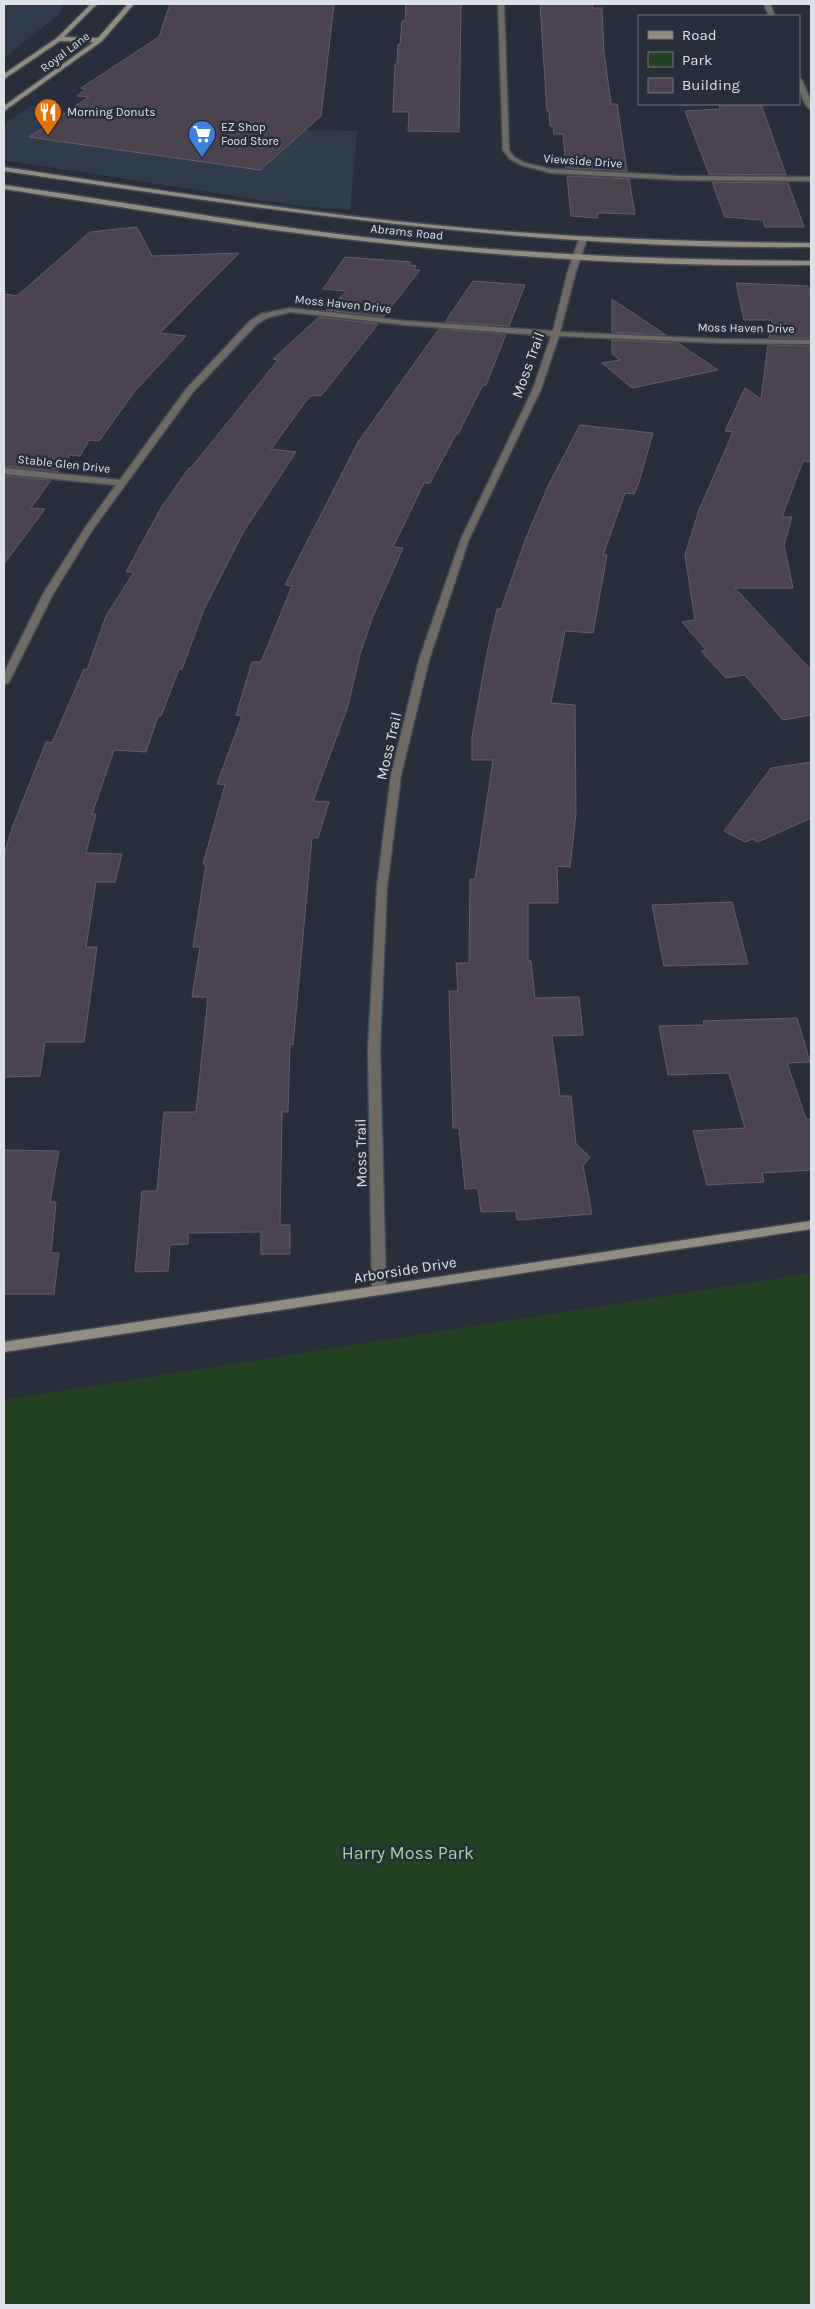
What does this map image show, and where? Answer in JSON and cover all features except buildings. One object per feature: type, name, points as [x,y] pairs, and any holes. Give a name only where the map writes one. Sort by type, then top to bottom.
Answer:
[{"type":"main road","name":"Royal Lane","points":[[4,77],[59,39],[94,4]]},
{"type":"main road","name":"Royal Lane","points":[[4,109],[100,40],[131,4]]},
{"type":"main road","points":[[59,39],[100,40]]},
{"type":"main road","name":"Abrams Road","points":[[4,169],[348,218],[475,231],[686,244],[811,244]]},
{"type":"main road","name":"Abrams Road","points":[[4,186],[298,231],[428,246],[577,257],[666,261],[811,263]]},
{"type":"main road","name":"Arborside Drive","points":[[4,1347],[811,1225]]},
{"type":"street","name":"Viewside Drive","points":[[501,4],[506,150],[512,158],[523,164],[551,171],[611,175],[811,179]]},
{"type":"street","points":[[800,82],[811,108]]},
{"type":"street","name":"Moss Trail","points":[[380,1290],[374,1049],[382,887],[396,775],[424,660],[466,539],[537,389],[556,334],[583,239]]},
{"type":"street","name":"Moss Haven Drive","points":[[4,682],[48,594],[121,483],[190,390],[254,322],[264,316],[277,312],[304,311],[406,323],[556,334],[720,341],[811,342]]},
{"type":"street","name":"Stable Glen Drive","points":[[4,471],[121,483]]},
{"type":"shaded area","points":[[4,4],[64,4],[59,14],[4,58]]},
{"type":"shaded area","points":[[30,106],[274,138],[284,130],[357,131],[350,210],[300,206],[4,160],[4,124]]},
{"type":"green space","name":"Harry Moss Park","points":[[811,1273],[811,2305],[4,2305],[4,1400]]},
{"type":"place","name":"Morning Donuts","points":[[48,136]]},
{"type":"place","name":"EZ Shop Food Store","points":[[202,158]]}]
